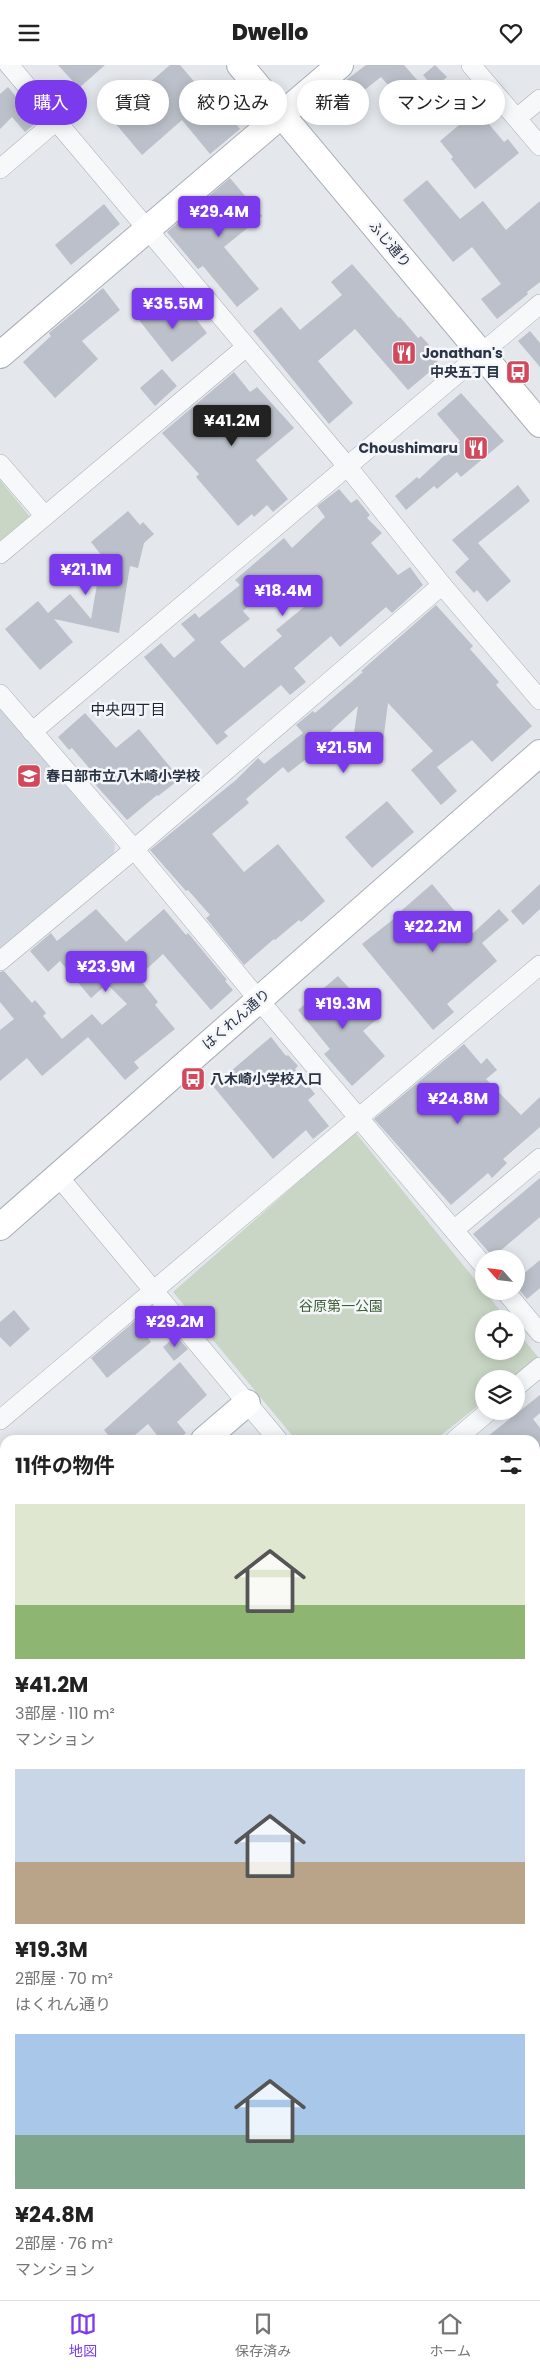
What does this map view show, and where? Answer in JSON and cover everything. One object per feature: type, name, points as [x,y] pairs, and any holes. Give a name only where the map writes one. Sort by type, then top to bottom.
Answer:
[{"type":"street","points":[[9,65],[22,80]]},
{"type":"street","name":"ふじ通り","points":[[240,65],[253,80]]},
{"type":"street","points":[[287,109],[340,65]]},
{"type":"street","points":[[471,65],[540,145]]},
{"type":"street","points":[[517,118],[540,99]]},
{"type":"street","name":"ふじ通り","points":[[287,121],[540,424]]},
{"type":"street","points":[[0,169],[51,125]]},
{"type":"street","points":[[59,125],[347,466],[442,585],[540,699]]},
{"type":"street","points":[[0,355],[268,125]]},
{"type":"street","points":[[32,732],[540,305]]},
{"type":"street","points":[[0,554],[246,347]]},
{"type":"street","points":[[0,464],[45,516]]},
{"type":"street","points":[[0,961],[134,849],[442,585]]},
{"type":"street","points":[[0,694],[134,849],[475,1255]]},
{"type":"street","name":"はくれん通り","points":[[0,1227],[540,753]]},
{"type":"street","points":[[0,1420],[153,1289],[540,965]]},
{"type":"street","points":[[454,1230],[540,1158]]},
{"type":"street","points":[[58,1176],[274,1435]]},
{"type":"street","points":[[512,1300],[540,1333]]},
{"type":"street","points":[[525,1380],[540,1367]]},
{"type":"street","points":[[210,1435],[247,1403]]},
{"type":"street","points":[[461,1435],[478,1420]]},
{"type":"shaded area","name":"春日部市立八木崎小学校","points":[[0,707],[115,844],[114,853],[0,948]]},
{"type":"green space","points":[[0,480],[30,517],[0,541]]},
{"type":"green space","name":"谷原第一公園","points":[[355,1132],[475,1280],[475,1300],[492,1300],[500,1310],[475,1310],[475,1360],[525,1360],[525,1341],[538,1357],[522,1370],[475,1370],[475,1408],[441,1435],[292,1435],[173,1292]]},
{"type":"building","points":[[58,65],[105,65],[87,81],[72,80]]},
{"type":"building","points":[[170,65],[180,65],[193,80],[179,80],[179,123],[142,155],[117,125],[169,125],[169,80],[153,80]]},
{"type":"building","points":[[366,65],[404,65],[417,80],[384,80],[381,77],[369,86],[369,80],[346,80]]},
{"type":"building","points":[[435,65],[447,77],[443,80],[427,80],[423,75]]},
{"type":"building","points":[[8,87],[15,95],[15,120],[12,117],[0,129],[0,94]]},
{"type":"building","points":[[19,125],[33,125],[25,132]]},
{"type":"building","points":[[186,125],[237,125],[240,129],[210,154]]},
{"type":"building","points":[[459,125],[490,125],[504,142],[508,139],[519,153],[475,189],[451,159],[453,157],[440,141]]},
{"type":"building","points":[[230,178],[262,216],[224,247],[259,289],[237,307],[203,266],[198,269],[167,232]]},
{"type":"building","points":[[427,180],[460,219],[483,201],[506,230],[540,201],[540,282],[497,319],[481,299],[501,284],[472,247],[453,262],[403,200]]},
{"type":"building","points":[[104,204],[120,224],[71,265],[55,245]]},
{"type":"building","points":[[352,264],[418,338],[421,336],[431,347],[428,351],[439,364],[408,390],[355,329],[318,361],[353,403],[329,424],[253,331],[281,307],[300,330],[342,295],[331,282]]},
{"type":"building","points":[[103,288],[120,310],[82,341],[98,359],[55,398],[23,362],[51,336],[49,333]]},
{"type":"building","points":[[159,303],[171,318],[186,306],[207,333],[172,362],[139,320]]},
{"type":"building","points":[[530,331],[540,343],[540,367],[518,341]]},
{"type":"building","points":[[162,369],[177,386],[155,406],[140,388]]},
{"type":"building","points":[[234,372],[250,392],[257,387],[294,428],[256,460],[288,499],[273,512],[267,505],[254,517],[252,514],[238,526],[196,477],[199,474],[162,433]]},
{"type":"building","points":[[461,393],[504,441],[461,477],[457,472],[437,489],[434,486],[406,510],[395,496],[417,477],[419,479],[460,441],[437,414]]},
{"type":"building","points":[[518,485],[530,501],[478,543],[511,581],[487,602],[477,590],[474,593],[455,572],[469,559],[452,540]]},
{"type":"building","points":[[339,489],[351,503],[357,499],[370,515],[367,518],[382,533],[371,543],[398,575],[410,567],[423,585],[392,613],[386,607],[340,647],[331,636],[294,668],[306,682],[290,695],[281,685],[224,732],[228,736],[217,745],[144,657],[161,643],[174,658],[195,640],[181,624],[195,613],[199,618],[240,585],[235,580],[284,538],[292,548],[325,517],[317,506]],"holes":[[[280,579],[304,607],[276,630],[282,636],[244,668],[220,642],[250,619],[243,611]]]},
{"type":"building","points":[[128,511],[140,525],[143,522],[154,534],[144,543],[138,568],[130,566],[119,633],[54,619],[73,642],[40,670],[5,629],[38,601],[48,613],[70,594],[91,619],[102,556],[91,542]]},
{"type":"building","points":[[436,605],[473,646],[470,649],[499,682],[496,685],[532,726],[492,762],[472,740],[437,767],[457,791],[441,805],[411,770],[433,751],[388,703],[382,750],[352,746],[358,706],[307,753],[310,756],[288,773],[283,767],[246,799],[249,803],[212,834],[244,872],[278,844],[325,901],[301,922],[299,920],[274,939],[244,965],[206,918],[210,915],[150,850],[236,780],[258,758],[264,764],[303,733],[296,725],[313,711],[315,713],[363,672],[361,671]]},
{"type":"building","points":[[85,713],[116,748],[139,729],[180,779],[127,820],[85,773],[90,769],[72,748],[69,750],[58,737]]},
{"type":"building","points":[[387,801],[414,832],[372,868],[345,837]]},
{"type":"building","points":[[432,884],[473,933],[499,909],[509,920],[482,943],[497,961],[447,1004],[454,1012],[433,1030],[362,944],[395,918]]},
{"type":"building","points":[[540,884],[540,909],[523,925],[511,911]]},
{"type":"building","points":[[96,909],[126,942],[164,909],[186,935],[188,933],[233,990],[211,1010],[163,954],[138,977],[158,1002],[155,1005],[175,1029],[134,1062],[139,1068],[125,1080],[88,1037],[42,1076],[27,1058],[0,1081],[0,1030],[14,1019],[0,1002],[0,972],[4,971],[32,1003],[35,1000],[46,1013],[43,1016],[62,1039],[92,1014],[102,1025],[127,1004],[107,984],[91,998],[60,961],[48,972],[30,951],[51,933],[57,941]]},
{"type":"building","points":[[338,976],[377,1019],[363,1031],[385,1056],[352,1086],[324,1054],[330,1049],[298,1010]]},
{"type":"building","points":[[271,1037],[286,1056],[288,1055],[298,1066],[295,1069],[315,1094],[308,1100],[329,1126],[313,1139],[306,1130],[273,1159],[213,1086]]},
{"type":"building","points":[[464,1044],[481,1064],[487,1058],[497,1070],[486,1079],[521,1115],[540,1097],[540,1127],[503,1159],[507,1163],[492,1178],[488,1173],[451,1205],[374,1119]]},
{"type":"building","points":[[540,1178],[540,1217],[501,1250],[487,1250],[473,1234]]},
{"type":"building","points":[[540,1260],[540,1288],[527,1299],[525,1297],[525,1272]]},
{"type":"building","points":[[14,1310],[30,1329],[10,1347],[0,1337],[0,1322]]},
{"type":"building","points":[[135,1321],[151,1342],[107,1378],[91,1358]]},
{"type":"building","points":[[176,1336],[188,1349],[174,1361],[163,1347]]},
{"type":"building","points":[[180,1362],[207,1395],[177,1422],[186,1433],[183,1435],[157,1435],[148,1424],[135,1435],[108,1435],[104,1430]]},
{"type":"building","points":[[540,1395],[540,1413],[533,1419],[540,1428],[540,1435],[489,1435],[508,1420],[525,1420],[525,1407]]},
{"type":"place","name":"Jonathan's","points":[[404,353]]},
{"type":"place","name":"中央五丁目","points":[[518,372]]},
{"type":"place","name":"Choushimaru","points":[[476,448]]},
{"type":"place","name":"春日部市立八木崎小学校","points":[[29,776]]},
{"type":"place","name":"八木崎小学校入口","points":[[193,1079]]},
{"type":"district","name":"中央四丁目","points":[[128,709]]}]
